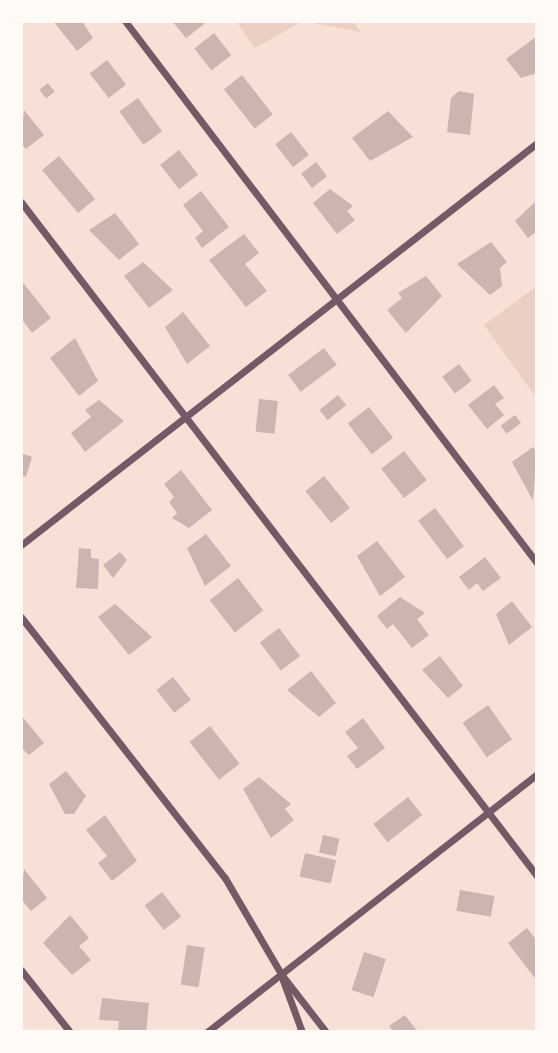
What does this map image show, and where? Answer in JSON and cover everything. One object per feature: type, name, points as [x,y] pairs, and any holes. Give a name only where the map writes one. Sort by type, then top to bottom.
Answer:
[{"type":"street","points":[[125,21],[537,563]]},
{"type":"street","points":[[21,545],[336,297],[537,144]]},
{"type":"street","points":[[21,202],[537,876]]},
{"type":"street","points":[[21,617],[225,878],[281,974],[326,1032]]},
{"type":"street","points":[[207,1032],[537,774]]},
{"type":"street","points":[[21,970],[70,1032]]},
{"type":"street","points":[[281,974],[302,1032]]},
{"type":"shaded area","points":[[236,21],[303,21],[255,48]]},
{"type":"shaded area","points":[[303,21],[352,21],[361,32]]},
{"type":"shaded area","points":[[537,286],[537,399],[484,325]]},
{"type":"building","points":[[53,21],[82,21],[93,38],[77,51]]},
{"type":"building","points":[[172,21],[208,21],[186,38]]},
{"type":"building","points":[[214,33],[231,55],[212,70],[194,48]]},
{"type":"building","points":[[537,36],[537,73],[521,78],[506,59]]},
{"type":"building","points":[[107,60],[126,84],[109,98],[90,74]]},
{"type":"building","points":[[242,75],[273,114],[255,129],[224,89]]},
{"type":"building","points":[[48,83],[55,92],[46,98],[39,90]]},
{"type":"building","points":[[459,91],[474,94],[470,135],[447,132],[451,98]]},
{"type":"building","points":[[138,98],[162,131],[143,145],[119,112]]},
{"type":"building","points":[[24,110],[44,135],[26,149],[21,143]]},
{"type":"building","points":[[388,111],[413,137],[370,161],[352,138]]},
{"type":"building","points":[[291,132],[309,155],[293,167],[275,144]]},
{"type":"building","points":[[179,150],[198,174],[179,189],[160,165]]},
{"type":"building","points":[[59,156],[95,199],[78,213],[42,170]]},
{"type":"building","points":[[316,162],[327,176],[312,188],[301,174]]},
{"type":"building","points":[[330,189],[353,206],[347,211],[355,220],[337,234],[313,203]]},
{"type":"building","points":[[201,191],[229,227],[202,248],[195,238],[203,231],[183,205]]},
{"type":"building","points":[[537,200],[537,231],[528,238],[515,221]]},
{"type":"building","points":[[115,213],[139,244],[119,260],[89,230]]},
{"type":"building","points":[[244,234],[259,253],[245,264],[267,291],[246,307],[209,260]]},
{"type":"building","points":[[491,242],[507,262],[500,268],[502,286],[490,295],[457,264]]},
{"type":"building","points":[[143,262],[173,290],[149,308],[124,276]]},
{"type":"building","points":[[426,276],[442,296],[406,333],[387,310],[402,298],[398,293]]},
{"type":"building","points":[[21,280],[51,318],[32,333],[21,318]]},
{"type":"building","points":[[183,312],[210,346],[187,364],[165,327]]},
{"type":"building","points":[[75,338],[98,381],[79,396],[50,358]]},
{"type":"building","points":[[324,348],[337,365],[301,392],[288,375]]},
{"type":"building","points":[[459,364],[472,381],[455,393],[442,377]]},
{"type":"building","points":[[494,385],[504,398],[495,404],[504,415],[487,429],[468,405]]},
{"type":"building","points":[[338,395],[346,405],[328,420],[319,410]]},
{"type":"building","points":[[259,399],[278,401],[274,434],[256,432]]},
{"type":"building","points":[[99,400],[124,421],[85,452],[71,433],[91,417],[85,410]]},
{"type":"building","points":[[369,407],[393,438],[372,454],[348,424]]},
{"type":"building","points":[[515,415],[521,423],[507,434],[501,426]]},
{"type":"building","points":[[533,447],[537,453],[533,501],[512,462]]},
{"type":"building","points":[[404,451],[427,480],[404,498],[381,469]]},
{"type":"building","points":[[21,453],[32,457],[26,477],[21,475]]},
{"type":"building","points":[[181,470],[212,510],[189,528],[172,518],[177,513],[169,502],[174,497],[164,484]]},
{"type":"building","points":[[324,476],[350,508],[331,523],[305,491]]},
{"type":"building","points":[[435,508],[464,546],[447,559],[418,521]]},
{"type":"building","points":[[206,534],[231,566],[205,586],[187,548]]},
{"type":"building","points":[[377,541],[405,577],[380,596],[357,556]]},
{"type":"building","points":[[79,548],[91,549],[91,558],[99,559],[98,589],[76,588]]},
{"type":"building","points":[[120,552],[127,560],[113,578],[103,565]]},
{"type":"building","points":[[485,557],[501,578],[483,591],[477,583],[469,590],[459,577]]},
{"type":"building","points":[[238,578],[263,610],[235,632],[210,600]]},
{"type":"building","points":[[400,597],[425,613],[417,619],[429,635],[412,648],[393,624],[387,629],[377,616]]},
{"type":"building","points":[[512,601],[532,627],[509,645],[496,614]]},
{"type":"building","points":[[115,604],[152,637],[129,655],[98,617]]},
{"type":"building","points":[[279,628],[300,656],[281,670],[260,642]]},
{"type":"building","points":[[440,656],[463,686],[448,698],[422,670]]},
{"type":"building","points":[[311,671],[336,703],[319,717],[287,690]]},
{"type":"building","points":[[173,677],[191,700],[174,713],[156,690]]},
{"type":"building","points":[[488,705],[512,739],[487,757],[463,723]]},
{"type":"building","points":[[21,715],[44,743],[29,755],[21,748]]},
{"type":"building","points":[[363,718],[385,748],[357,769],[347,756],[358,748],[345,732]]},
{"type":"building","points":[[210,726],[240,764],[219,780],[190,742]]},
{"type":"building","points":[[66,771],[86,796],[74,814],[65,814],[49,784]]},
{"type":"building","points":[[259,777],[291,804],[285,809],[294,820],[271,838],[243,789]]},
{"type":"building","points":[[408,797],[422,815],[387,842],[373,824]]},
{"type":"building","points":[[105,815],[137,861],[112,881],[98,863],[107,856],[86,830]]},
{"type":"building","points":[[323,835],[340,839],[336,856],[319,853]]},
{"type":"building","points":[[305,853],[336,860],[331,884],[300,876]]},
{"type":"building","points":[[24,869],[47,898],[31,911],[21,899]]},
{"type":"building","points":[[460,890],[494,896],[491,917],[456,911]]},
{"type":"building","points":[[162,892],[181,916],[164,930],[145,906]]},
{"type":"building","points":[[70,915],[89,938],[79,946],[91,960],[72,975],[43,943]]},
{"type":"building","points":[[527,928],[537,941],[537,981],[508,943]]},
{"type":"building","points":[[187,945],[205,948],[199,987],[181,985]]},
{"type":"building","points":[[364,952],[386,959],[374,997],[352,990]]},
{"type":"building","points":[[102,998],[149,1003],[146,1032],[118,1032],[119,1021],[99,1020]]},
{"type":"building","points":[[405,1015],[418,1032],[394,1032],[389,1026]]}]
